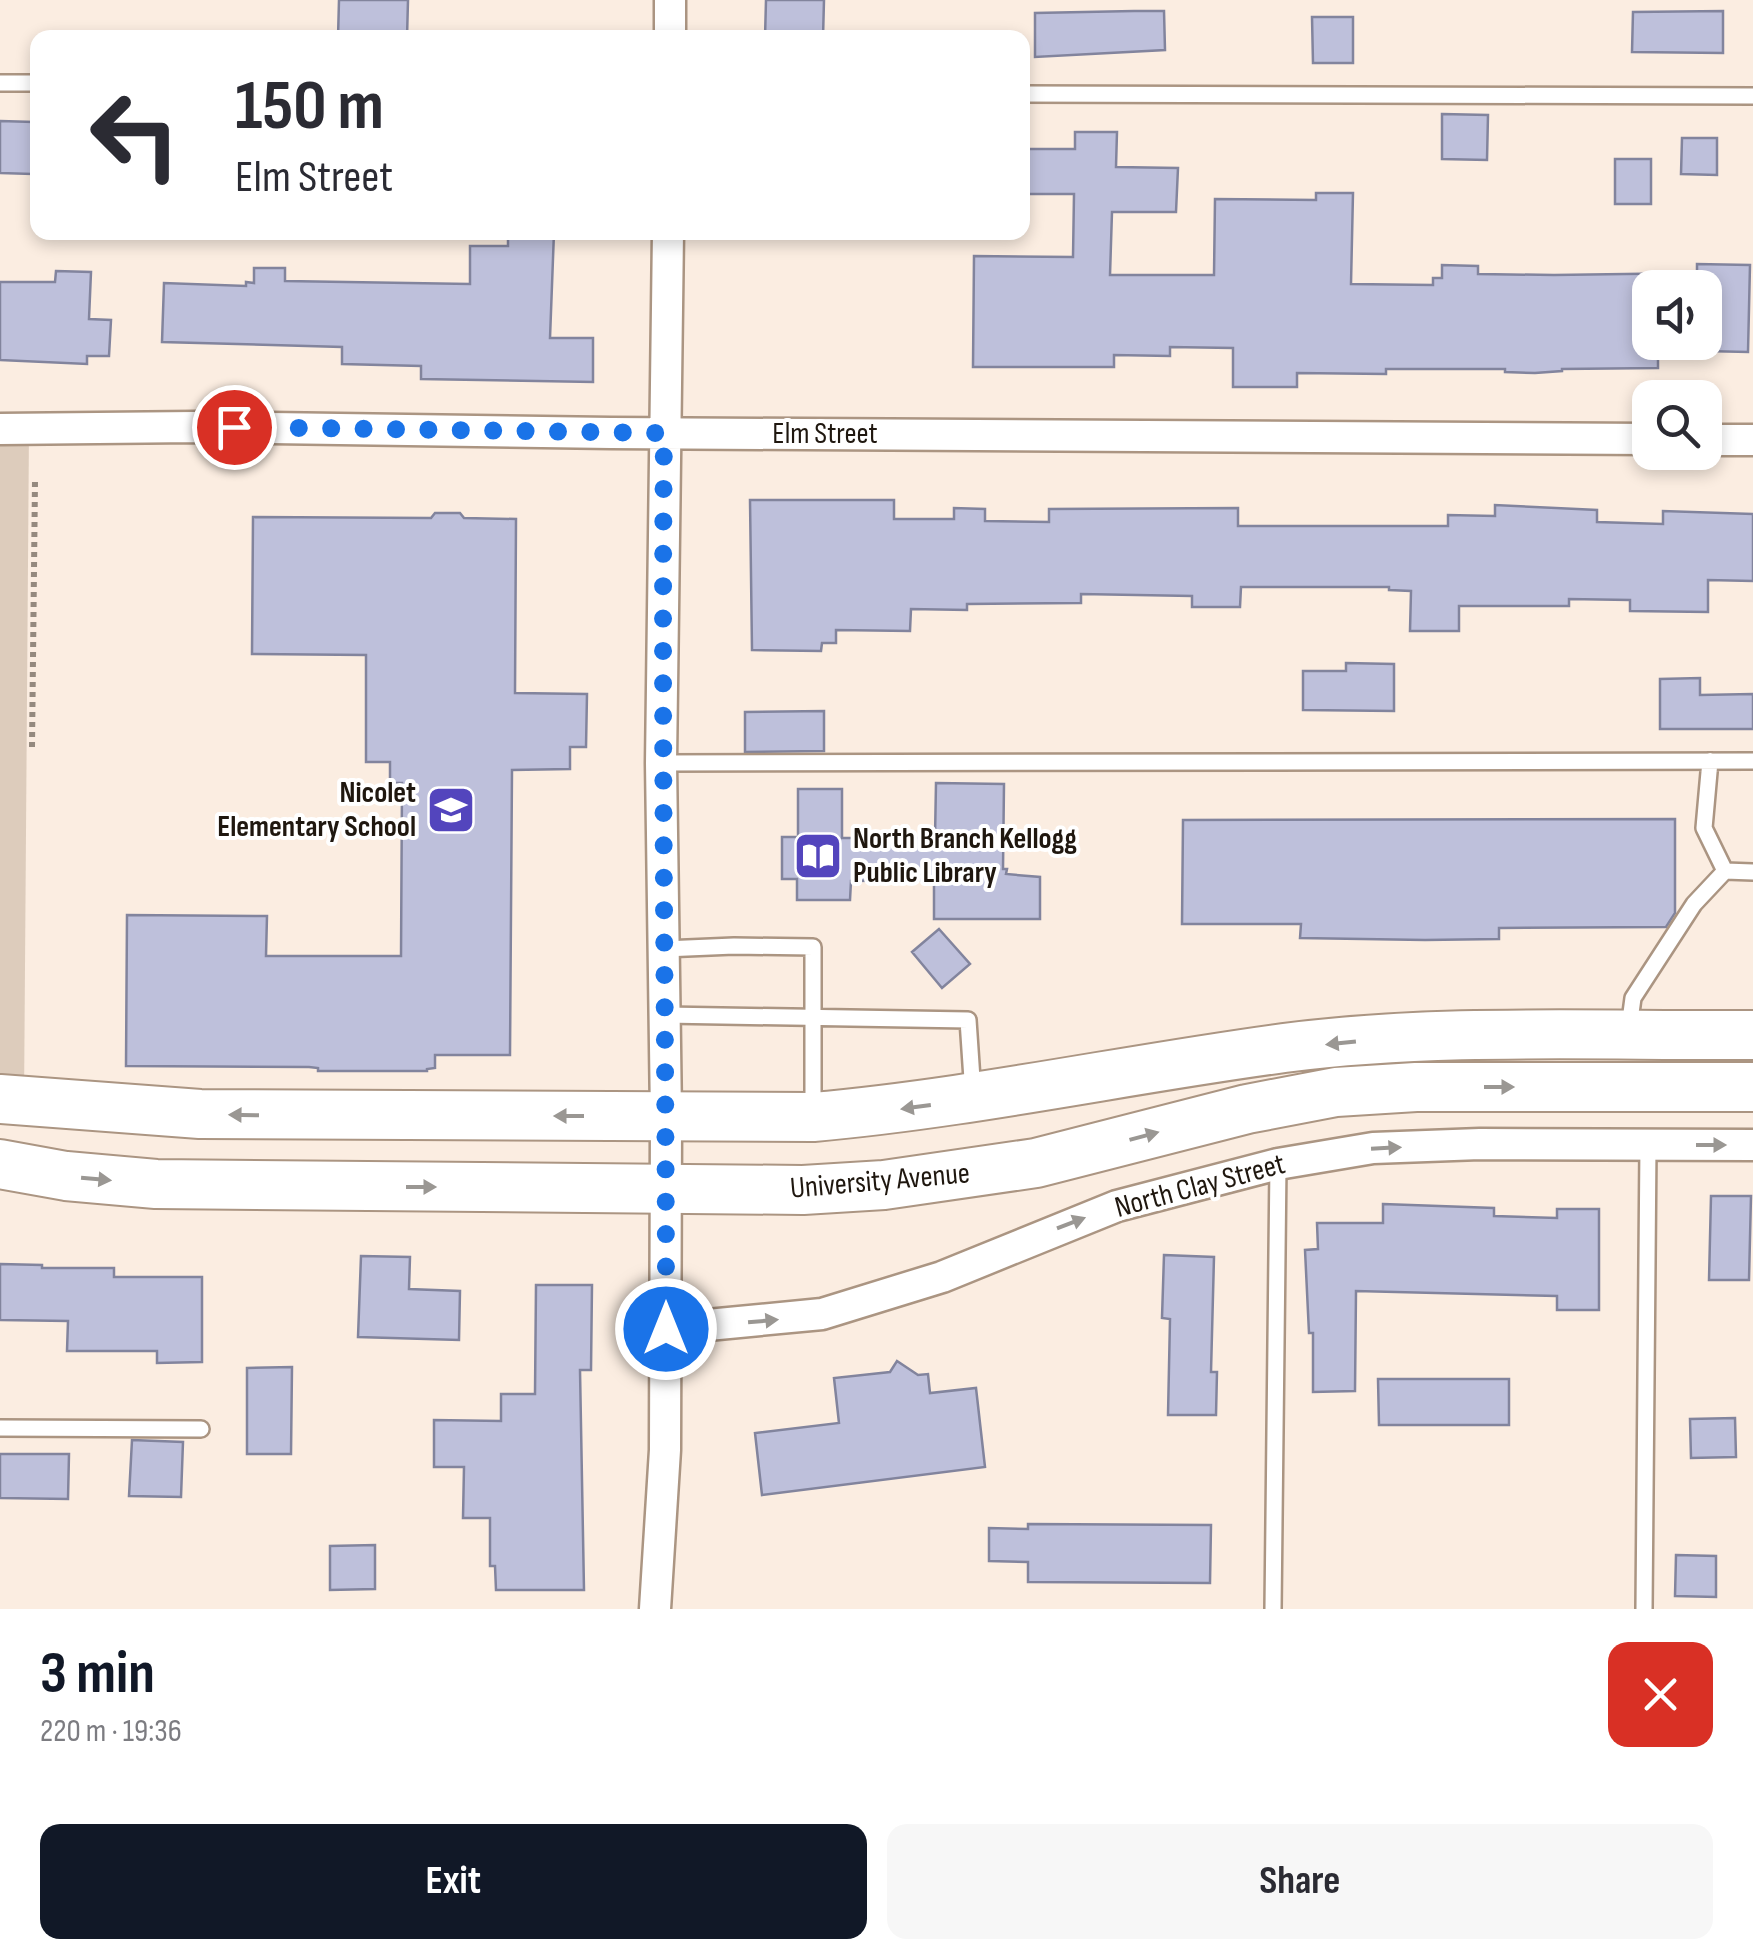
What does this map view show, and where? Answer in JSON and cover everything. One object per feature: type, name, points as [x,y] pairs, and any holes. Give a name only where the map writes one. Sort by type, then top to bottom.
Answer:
[{"type":"main road","points":[[0,1100],[200,1114],[812,1117],[912,1108],[1284,1048],[1420,1035],[1753,1036]]},
{"type":"main road","name":"University Avenue","points":[[0,1164],[66,1176],[156,1184],[803,1190],[969,1174],[1036,1163],[1336,1092],[1416,1087],[1753,1086]]},
{"type":"street","points":[[670,0],[670,30]]},
{"type":"street","points":[[656,1609],[665,1450],[661,763],[668,240]]},
{"type":"street","name":"Elm Street","points":[[0,429],[196,427],[1632,439]]},
{"type":"street","points":[[1722,440],[1753,440]]},
{"type":"street","name":"North Clay Street","points":[[666,1329],[822,1314],[942,1277],[1117,1206],[1278,1164],[1373,1148],[1480,1144],[1753,1145]]},
{"type":"lane","points":[[0,83],[30,83]]},
{"type":"lane","points":[[1030,94],[1753,96]]},
{"type":"lane","points":[[1710,761],[1704,828],[1725,871]]},
{"type":"lane","points":[[661,763],[1753,761]]},
{"type":"lane","points":[[1628,1036],[1634,998],[1694,904],[1725,871],[1753,872]]},
{"type":"lane","points":[[664,950],[734,946],[814,948],[812,1117]]},
{"type":"lane","points":[[665,1015],[968,1020],[973,1098]]},
{"type":"lane","points":[[1644,1609],[1648,1145]]},
{"type":"lane","points":[[1273,1609],[1278,1164]]},
{"type":"lane","points":[[0,1428],[201,1429]]},
{"type":"path","points":[[32,747],[35,480]]},
{"type":"shaded area","points":[[0,429],[29,429],[24,1102],[0,1099]]},
{"type":"building","points":[[339,0],[408,0],[407,30],[338,30]]},
{"type":"building","points":[[766,0],[824,0],[823,30],[765,30]]},
{"type":"building","points":[[1164,11],[1165,50],[1035,57],[1035,13]]},
{"type":"building","points":[[1723,11],[1723,53],[1632,52],[1633,12]]},
{"type":"building","points":[[1312,17],[1353,17],[1353,63],[1313,63]]},
{"type":"building","points":[[1442,114],[1488,115],[1487,160],[1442,159]]},
{"type":"building","points":[[0,121],[30,122],[30,174],[0,173]]},
{"type":"building","points":[[1075,132],[1117,132],[1116,167],[1178,168],[1176,212],[1112,212],[1110,275],[1214,275],[1215,199],[1316,200],[1316,193],[1353,193],[1351,284],[1433,285],[1433,278],[1442,278],[1442,265],[1478,266],[1478,274],[1632,274],[1632,360],[1658,360],[1658,368],[1535,373],[1505,369],[1386,369],[1386,374],[1297,373],[1297,387],[1233,387],[1233,348],[1170,347],[1170,356],[1114,355],[1114,367],[973,367],[974,256],[1073,257],[1074,194],[1030,194],[1030,149],[1075,149]]},
{"type":"building","points":[[1682,138],[1717,138],[1717,175],[1681,174]]},
{"type":"building","points":[[1615,159],[1651,159],[1651,204],[1615,204]]},
{"type":"building","points":[[508,240],[554,240],[550,338],[593,338],[593,382],[421,379],[421,366],[342,364],[342,347],[162,342],[164,283],[246,286],[246,282],[254,283],[254,268],[285,268],[285,281],[470,284],[470,246],[508,246]]},
{"type":"building","points":[[1697,264],[1750,265],[1748,352],[1722,351],[1722,270],[1697,270]]},
{"type":"building","points":[[56,271],[91,272],[89,319],[111,320],[109,356],[87,356],[87,364],[0,360],[0,282],[55,282]]},
{"type":"building","points":[[750,500],[894,500],[894,519],[954,519],[954,508],[985,509],[985,521],[1049,522],[1049,509],[1238,508],[1238,526],[1448,526],[1448,515],[1495,516],[1495,505],[1597,510],[1597,522],[1663,524],[1663,511],[1753,514],[1753,581],[1708,580],[1708,612],[1630,611],[1630,600],[1569,599],[1569,606],[1459,606],[1459,631],[1410,631],[1411,591],[1389,587],[1241,587],[1240,607],[1192,607],[1192,596],[1081,594],[1081,603],[967,604],[967,610],[911,609],[910,631],[836,630],[836,643],[822,643],[821,651],[752,650]]},
{"type":"building","points":[[435,513],[516,519],[515,693],[587,694],[586,747],[570,747],[570,769],[512,770],[510,1055],[435,1055],[435,1068],[427,1071],[126,1066],[127,915],[267,916],[266,956],[401,956],[402,783],[390,783],[390,762],[366,762],[366,655],[252,654],[253,517],[431,518]]},
{"type":"building","points":[[1346,663],[1394,664],[1394,711],[1303,710],[1303,671],[1346,671]]},
{"type":"building","points":[[1700,678],[1700,695],[1753,694],[1753,729],[1660,729],[1660,679]]},
{"type":"building","points":[[824,711],[824,751],[745,752],[745,712]]},
{"type":"building","points":[[936,783],[1004,784],[1003,869],[1007,869],[1006,874],[1040,877],[1040,919],[934,919],[934,880],[851,881],[850,900],[797,900],[797,879],[782,879],[782,837],[798,837],[798,789],[842,789],[842,838],[935,838]]},
{"type":"building","points":[[1675,819],[1675,913],[1666,927],[1499,928],[1499,939],[1425,940],[1300,938],[1301,924],[1182,924],[1183,820]]},
{"type":"building","points":[[939,929],[970,964],[942,988],[912,952]]},
{"type":"building","points":[[1711,1196],[1751,1196],[1749,1280],[1709,1280]]},
{"type":"building","points":[[1383,1204],[1494,1208],[1494,1216],[1557,1218],[1557,1209],[1599,1209],[1599,1310],[1557,1310],[1557,1296],[1356,1291],[1355,1391],[1313,1392],[1313,1333],[1309,1333],[1305,1250],[1318,1249],[1317,1223],[1383,1223]]},
{"type":"building","points":[[1164,1255],[1214,1257],[1211,1372],[1217,1372],[1216,1415],[1168,1415],[1170,1319],[1162,1318]]},
{"type":"building","points":[[361,1256],[410,1257],[409,1289],[460,1291],[459,1340],[358,1337]]},
{"type":"building","points":[[0,1264],[114,1268],[114,1277],[202,1277],[202,1362],[157,1363],[157,1351],[67,1351],[68,1321],[0,1320]]},
{"type":"building","points":[[536,1285],[592,1285],[591,1370],[580,1370],[584,1590],[496,1590],[495,1566],[490,1566],[490,1518],[463,1518],[464,1467],[434,1467],[434,1420],[501,1421],[501,1394],[535,1394]]},
{"type":"building","points":[[897,1361],[918,1375],[928,1374],[930,1393],[976,1388],[985,1467],[762,1495],[755,1433],[839,1423],[834,1378],[890,1372]]},
{"type":"building","points":[[292,1367],[291,1454],[247,1454],[247,1368]]},
{"type":"building","points":[[1378,1379],[1509,1379],[1509,1425],[1379,1425]]},
{"type":"building","points":[[1735,1418],[1736,1457],[1691,1458],[1690,1419]]},
{"type":"building","points":[[132,1440],[183,1442],[181,1497],[129,1496]]},
{"type":"building","points":[[0,1454],[69,1454],[68,1499],[0,1498]]},
{"type":"building","points":[[1028,1524],[1211,1525],[1210,1583],[1028,1582],[1028,1562],[989,1561],[989,1528],[1028,1529]]},
{"type":"building","points":[[375,1545],[375,1589],[330,1590],[330,1546]]},
{"type":"building","points":[[1676,1555],[1716,1556],[1716,1597],[1675,1596]]},
{"type":"place","name":"Nicolet Elementary School","points":[[451,810]]},
{"type":"place","name":"North Branch Kellogg Public Library","points":[[818,856]]},
{"type":"route","points":[[234,427],[664,433],[661,763],[666,1329]]}]
